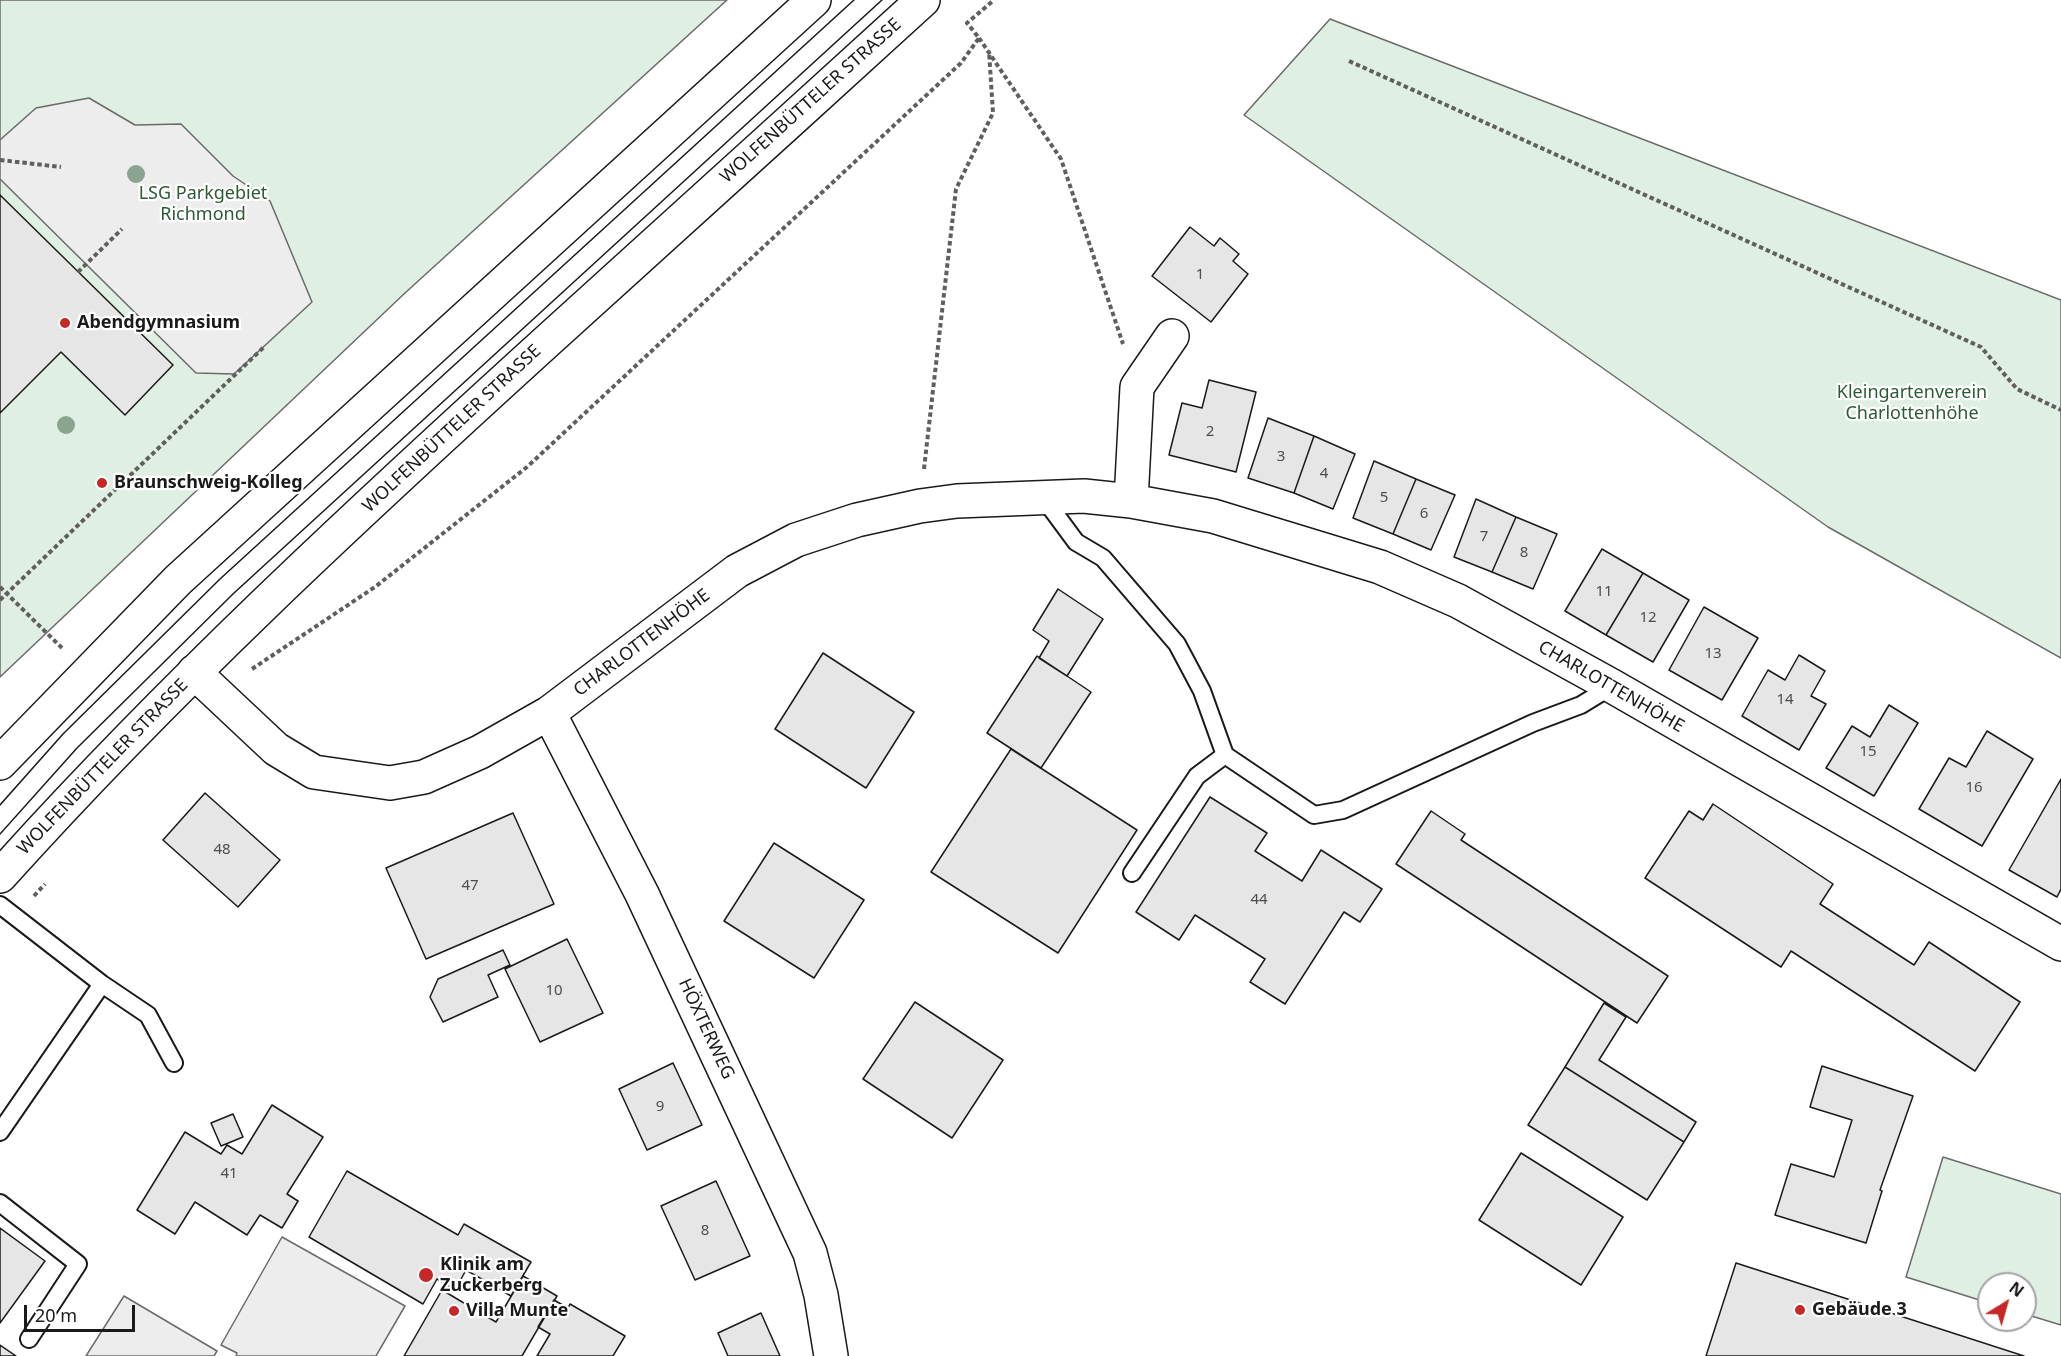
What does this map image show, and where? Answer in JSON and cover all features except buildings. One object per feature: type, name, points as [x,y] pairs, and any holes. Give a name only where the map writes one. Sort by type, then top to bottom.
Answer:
[{"type":"street","points":[[0,763],[97,661],[186,573],[814,0]]},
{"type":"street","name":"WOLFENBÜTTELER STRASSE","points":[[0,876],[73,796],[205,682],[409,467],[923,0]]},
{"type":"street","points":[[1131,501],[1137,387],[1172,336]]},
{"type":"street","name":"CHARLOTTENHÖHE","points":[[205,682],[276,748],[314,772],[390,783],[424,777],[480,752],[549,713],[737,572],[796,540],[856,520],[920,506],[1042,496],[1084,496],[1131,501],[1213,516],[1380,567],[1458,601],[1612,686],[2061,944]]},
{"type":"street","name":"HÖXTERWEG","points":[[549,713],[642,894],[810,1252],[821,1295],[831,1356]]},
{"type":"lane","points":[[1042,496],[1076,542],[1103,558],[1177,644],[1202,691],[1225,755],[1314,815],[1344,810],[1533,723],[1581,705],[1612,686]]},
{"type":"lane","points":[[1132,873],[1197,776],[1225,755]]},
{"type":"lane","points":[[0,905],[102,984],[148,1015],[174,1063]]},
{"type":"lane","points":[[0,1132],[102,984]]},
{"type":"lane","points":[[0,1203],[78,1264],[29,1339]]},
{"type":"path","points":[[994,0],[968,23],[1060,159],[1137,387]]},
{"type":"path","points":[[205,682],[375,587],[527,467],[961,63],[979,38]]},
{"type":"path","points":[[920,506],[956,189],[993,113],[989,51]]},
{"type":"path","points":[[1349,61],[1981,347],[2017,389],[2061,410]]},
{"type":"path","points":[[0,160],[61,167]]},
{"type":"path","points":[[78,272],[122,229]]},
{"type":"path","points":[[0,600],[265,346]]},
{"type":"path","points":[[0,587],[62,648]]},
{"type":"green space","name":"LSG Parkgebiet Richmond","points":[[0,0],[727,0],[405,293],[0,677]]},
{"type":"green space","name":"Kleingartenverein Charlottenhöhe","points":[[1330,19],[2061,300],[2061,658],[1828,527],[1244,115]]},
{"type":"green space","points":[[1943,1157],[2061,1194],[2061,1325],[2037,1318],[2037,1272],[1977,1272],[1977,1299],[1906,1277]]},
{"type":"shaded area","points":[[89,98],[135,125],[181,124],[233,176],[270,201],[312,302],[234,374],[196,373],[0,179],[0,140],[36,108]]},
{"type":"shaded area","points":[[282,1237],[405,1306],[376,1356],[236,1356],[237,1353],[221,1345]]},
{"type":"shaded area","points":[[124,1296],[217,1351],[214,1356],[86,1356]]},
{"type":"tram line","points":[[0,805],[63,734],[220,579],[854,0]]},
{"type":"tram line","points":[[0,834],[77,748],[234,593],[882,0]]},
{"type":"place","name":"Abendgymnasium","points":[[65,323]]},
{"type":"place","name":"Braunschweig-Kolleg","points":[[102,483]]},
{"type":"place","name":"Klinik am Zuckerberg","points":[[426,1275]]},
{"type":"place","name":"Gebäude 3","points":[[1800,1310]]},
{"type":"place","name":"Villa Munte","points":[[454,1311]]}]
